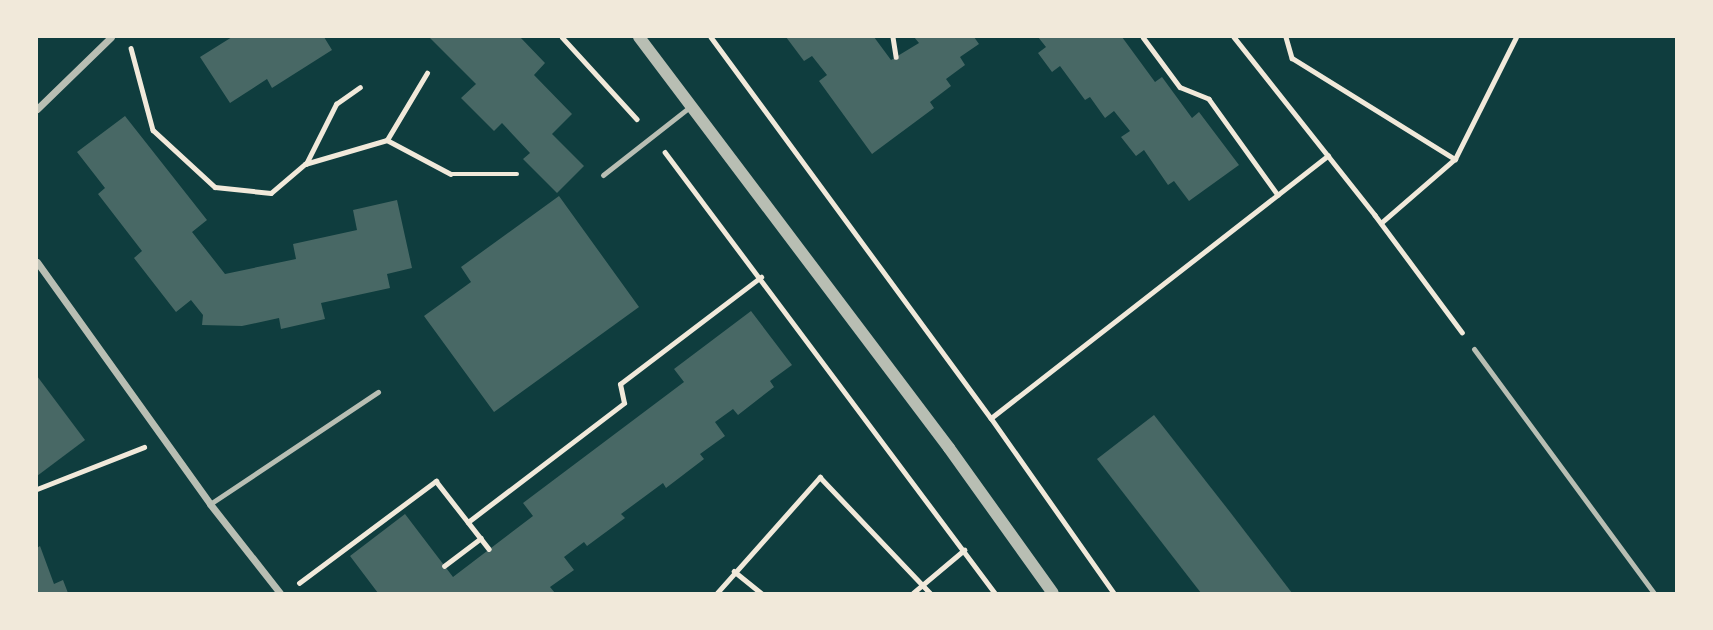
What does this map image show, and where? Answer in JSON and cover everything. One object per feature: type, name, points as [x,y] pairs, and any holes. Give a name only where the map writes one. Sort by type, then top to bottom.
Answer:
[{"type":"street","points":[[37,109],[111,37]]},
{"type":"street","points":[[639,37],[693,104],[1053,593]]},
{"type":"street","points":[[37,262],[210,504],[280,593]]},
{"type":"lane","points":[[603,175],[693,104]]},
{"type":"lane","points":[[1474,349],[1654,593]]},
{"type":"lane","points":[[210,504],[378,392]]},
{"type":"path","points":[[128,37],[153,130],[215,187],[271,193],[306,164],[387,140],[427,73]]},
{"type":"path","points":[[562,37],[653,137],[761,277],[995,593]]},
{"type":"path","points":[[711,37],[991,418],[1114,593]]},
{"type":"path","points":[[893,37],[896,57]]},
{"type":"path","points":[[1143,37],[1180,87],[1209,99],[1278,195]]},
{"type":"path","points":[[1234,37],[1381,223],[1474,349]]},
{"type":"path","points":[[1286,37],[1292,58],[1455,159]]},
{"type":"path","points":[[1381,223],[1455,159],[1516,37]]},
{"type":"path","points":[[306,164],[336,104],[360,87]]},
{"type":"path","points":[[387,140],[451,174],[517,174]]},
{"type":"path","points":[[991,418],[1328,156]]},
{"type":"path","points":[[468,522],[624,403],[620,384],[761,277]]},
{"type":"path","points":[[37,489],[164,439]]},
{"type":"path","points":[[716,593],[820,477],[930,593]]},
{"type":"path","points":[[297,585],[436,481],[489,549]]},
{"type":"path","points":[[444,566],[481,538]]},
{"type":"path","points":[[913,593],[964,550]]},
{"type":"path","points":[[734,571],[761,593]]},
{"type":"building","points":[[232,37],[324,37],[332,50],[272,88],[267,79],[230,103],[200,57]]},
{"type":"building","points":[[429,37],[520,37],[545,63],[534,75],[572,114],[552,134],[584,166],[557,193],[523,159],[530,153],[502,123],[494,131],[461,98],[476,84]]},
{"type":"building","points":[[786,37],[874,37],[891,60],[919,43],[914,37],[974,37],[979,44],[960,57],[965,65],[946,79],[951,86],[930,102],[934,108],[872,154],[819,81],[827,75],[812,56],[804,61]]},
{"type":"building","points":[[1038,37],[1122,37],[1155,82],[1162,77],[1192,118],[1199,112],[1239,165],[1189,201],[1174,181],[1168,185],[1144,150],[1136,156],[1121,137],[1130,131],[1114,111],[1105,118],[1090,97],[1085,100],[1060,66],[1052,72],[1038,53],[1046,47]]},
{"type":"building","points":[[125,116],[207,220],[192,232],[225,274],[296,259],[293,244],[357,230],[353,210],[397,200],[412,268],[387,274],[390,288],[321,303],[325,319],[281,329],[279,318],[242,326],[202,325],[203,315],[191,300],[176,312],[134,258],[142,251],[98,194],[105,188],[77,152]]},
{"type":"building","points":[[559,196],[639,307],[494,412],[424,316],[471,282],[461,267]]},
{"type":"building","points":[[751,311],[792,365],[770,381],[774,387],[738,415],[733,409],[715,422],[725,436],[700,454],[704,459],[666,488],[663,483],[621,514],[625,518],[587,546],[584,542],[564,557],[574,570],[550,587],[555,593],[378,593],[350,556],[405,514],[453,577],[533,516],[523,503],[684,382],[674,369]]},
{"type":"building","points":[[37,376],[85,440],[37,476]]},
{"type":"building","points":[[1154,415],[1292,593],[1201,593],[1097,459]]},
{"type":"building","points":[[40,546],[54,584],[63,580],[68,593],[37,593],[37,548]]}]
